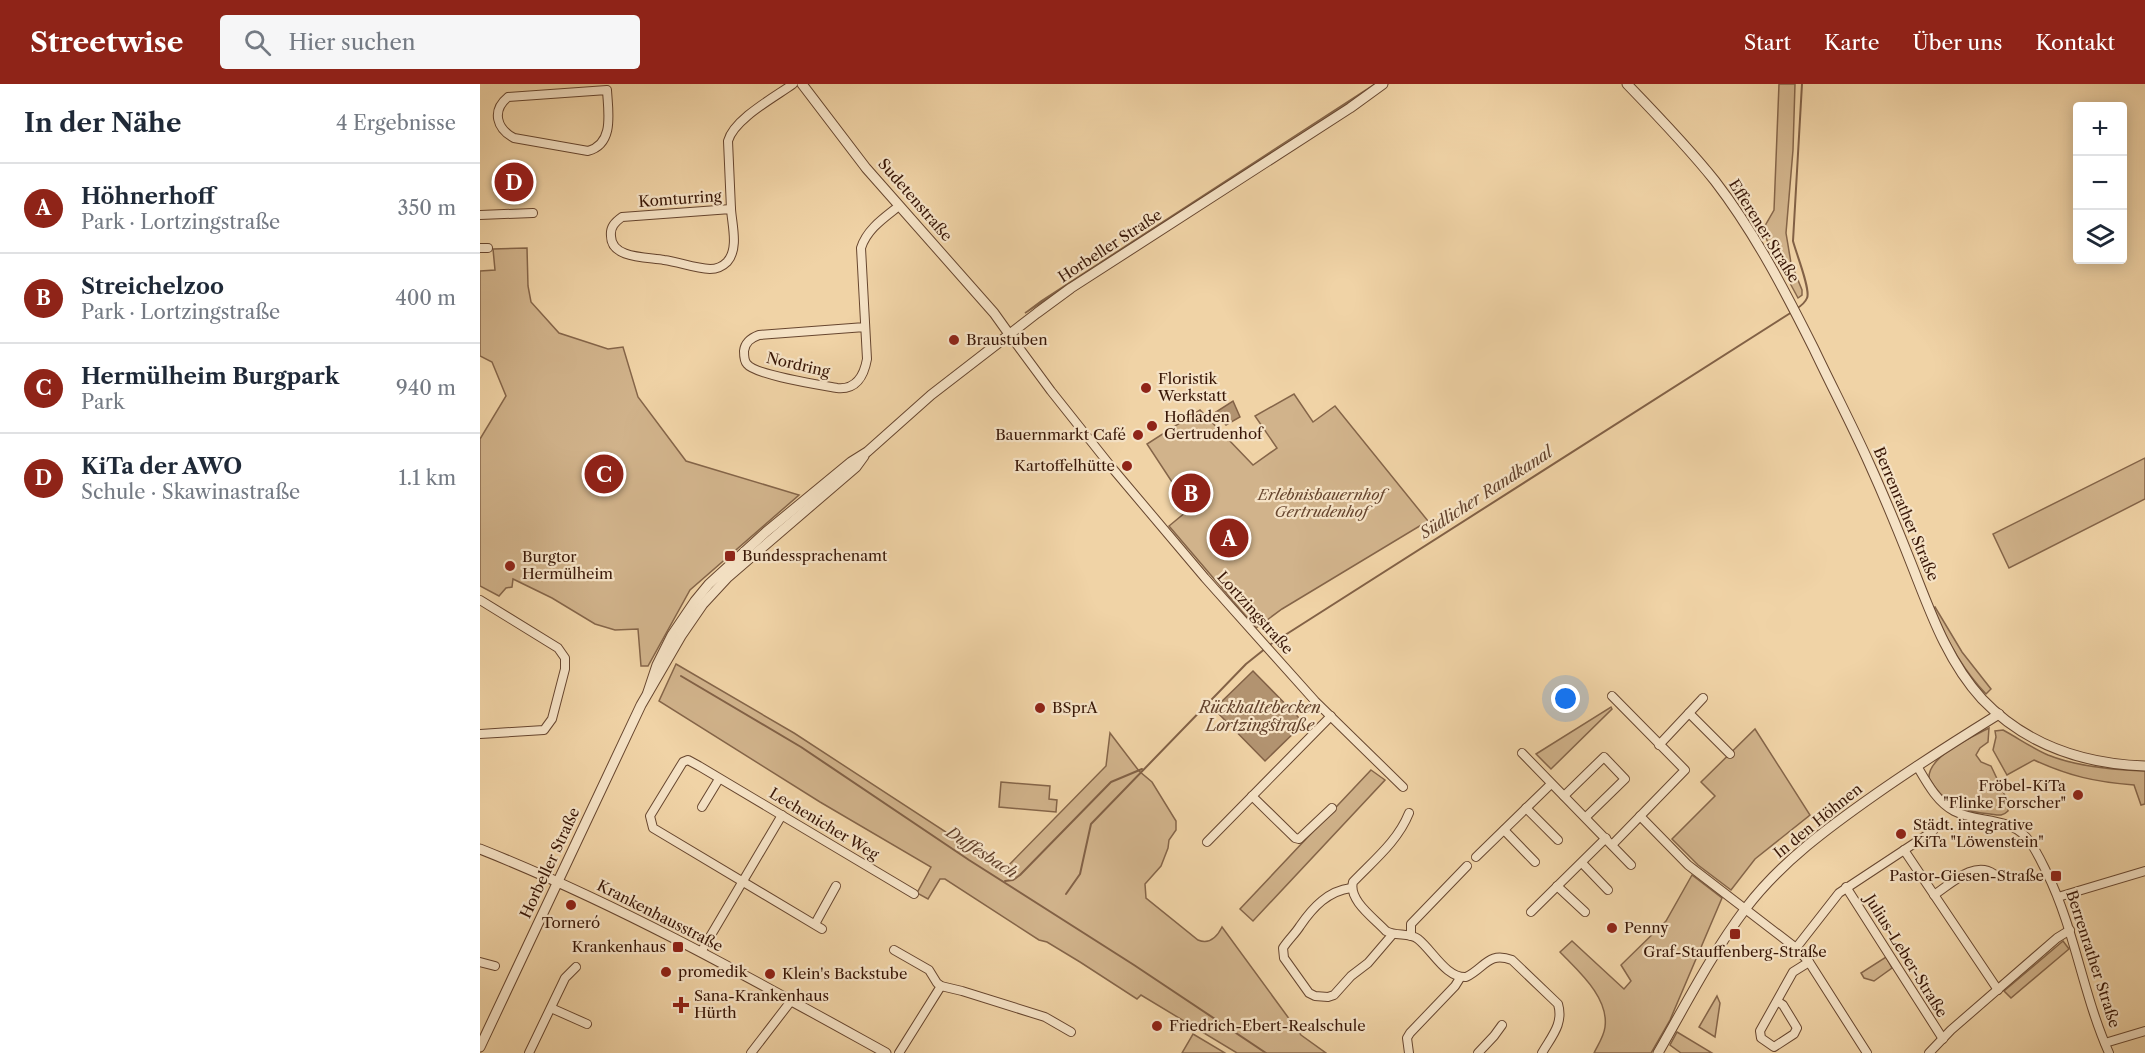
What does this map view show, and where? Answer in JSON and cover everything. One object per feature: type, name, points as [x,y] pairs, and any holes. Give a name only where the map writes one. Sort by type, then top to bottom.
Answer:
[{"type":"street","name":"Komturring","points":[[731,209],[622,217],[612,226],[610,234],[612,243],[618,250],[630,254],[696,267],[717,268],[724,265],[734,247],[728,141],[730,132],[738,123],[794,84]]},
{"type":"street","name":"Sudetenstraße","points":[[802,84],[866,168],[994,313],[1009,334]]},
{"type":"street","name":"Horbeller Straße","points":[[480,1047],[648,692],[657,665],[672,635],[709,584],[766,532],[851,462],[867,452],[931,395],[1071,288],[1350,108],[1383,84]]},
{"type":"street","name":"Efferener Straße","points":[[1627,84],[1714,181],[1751,232],[1798,317]]},
{"type":"street","points":[[606,87],[608,130],[596,149],[588,151],[514,138],[504,132],[499,122],[498,111],[502,102],[508,97],[606,87]]},
{"type":"street","name":"Nordring","points":[[865,327],[759,335],[745,344],[746,363],[768,374],[845,389],[859,381],[867,359],[861,248],[864,238],[871,230],[900,206]]},
{"type":"street","points":[[480,215],[533,213]]},
{"type":"street","name":"Berrenrather Straße","points":[[1798,317],[1868,461],[1950,654],[1971,686],[1999,714]]},
{"type":"street","name":"Lortzingstraße","points":[[1009,334],[1113,469],[1205,578],[1330,716],[1403,787]]},
{"type":"street","points":[[480,600],[558,648],[563,653],[566,663],[552,719],[544,729],[480,734]]},
{"type":"street","points":[[1612,696],[1685,770],[1612,845]]},
{"type":"street","points":[[1659,745],[1703,698]]},
{"type":"street","points":[[1689,713],[1730,754]]},
{"type":"street","points":[[1999,714],[2018,730],[2064,753],[2095,761],[2145,766]]},
{"type":"street","name":"In den Höhnen","points":[[1658,1053],[1704,970],[1746,909],[1774,876],[1843,817],[1968,732],[1999,714]]},
{"type":"street","points":[[1207,842],[1330,716]]},
{"type":"street","points":[[1522,753],[1631,865]]},
{"type":"street","points":[[1564,796],[1604,757],[1625,779],[1586,817]]},
{"type":"street","name":"Lechenicher Weg","points":[[742,882],[653,828],[650,816],[683,762],[688,760],[914,894]]},
{"type":"street","name":"Berrenrather Straße","points":[[1917,766],[1935,795],[1954,811],[1999,822],[2024,835],[2040,860],[2058,897],[2070,930],[2097,1025],[2109,1053]]},
{"type":"street","points":[[702,807],[719,779]]},
{"type":"street","points":[[1476,857],[1551,784]]},
{"type":"street","points":[[1252,796],[1295,838],[1299,839],[1332,808]]},
{"type":"street","points":[[1526,808],[1558,840]]},
{"type":"street","points":[[1409,813],[1399,832],[1353,882],[1351,888],[1353,897],[1386,931],[1392,935],[1416,938],[1455,976],[1460,978],[1472,975],[1487,960],[1496,957],[1512,960],[1558,1004],[1560,1013],[1556,1030],[1542,1053]]},
{"type":"street","points":[[701,952],[782,815]]},
{"type":"street","points":[[1640,816],[1688,865],[1796,948],[1809,962],[1867,1053]]},
{"type":"street","points":[[1504,830],[1535,862]]},
{"type":"street","points":[[1796,948],[1846,887],[1933,831]]},
{"type":"street","points":[[1531,912],[1606,838]]},
{"type":"street","name":"Krankenhausstraße","points":[[480,849],[558,882],[701,952],[886,1053]]},
{"type":"street","points":[[1904,850],[1998,990]]},
{"type":"street","points":[[1582,862],[1608,890]]},
{"type":"street","points":[[1411,936],[1412,924],[1467,866]]},
{"type":"street","points":[[1935,895],[1974,870],[1980,868],[1994,874]]},
{"type":"street","points":[[2058,897],[2145,871]]},
{"type":"street","points":[[742,882],[819,926],[836,886]]},
{"type":"street","points":[[1557,886],[1585,912]]},
{"type":"street","name":"Julius-Leber-Straße","points":[[1846,887],[1943,1039]]},
{"type":"street","points":[[1351,888],[1337,890],[1330,894],[1304,919],[1282,948],[1284,957],[1309,993],[1322,997],[1334,995],[1351,976],[1377,954],[1392,935]]},
{"type":"street","points":[[1929,1053],[2057,938],[2070,930]]},
{"type":"street","points":[[894,950],[929,970],[941,986],[1046,1017],[1071,1032]]},
{"type":"street","points":[[480,962],[495,966]]},
{"type":"street","points":[[1777,1001],[1783,1005],[1797,1028],[1794,1034],[1774,1047],[1761,1038],[1760,1031],[1793,972],[1809,962]]},
{"type":"street","points":[[529,1053],[565,978],[576,967]]},
{"type":"street","points":[[1409,1053],[1407,1038],[1460,978]]},
{"type":"street","points":[[899,1053],[941,986]]},
{"type":"street","points":[[751,1053],[791,1001]]},
{"type":"street","points":[[551,1008],[587,1024]]},
{"type":"street","points":[[1478,1053],[1502,1025]]},
{"type":"street","points":[[2105,1043],[2145,1031]]},
{"type":"green space","points":[[1378,84],[1025,313],[1041,301]]},
{"type":"green space","points":[[1779,84],[1795,84],[1793,150],[1786,233],[1791,263],[1802,290],[1802,295],[1798,298],[1762,231],[1774,210]]},
{"type":"green space","points":[[527,248],[528,286],[531,302],[559,333],[608,349],[623,347],[638,397],[686,461],[799,495],[690,590],[648,666],[641,666],[638,629],[615,630],[595,624],[552,598],[513,579],[512,587],[506,588],[499,596],[480,586],[480,439],[506,396],[492,362],[480,356],[480,271],[495,270],[493,249]]},
{"type":"green space","name":"Erlebnisbauernhof Gertrudenhof","points":[[1294,394],[1313,422],[1335,406],[1428,521],[1282,609],[1256,628],[1169,526],[1192,507],[1174,485],[1147,444],[1200,410],[1253,465],[1277,448],[1255,416]]},
{"type":"green space","points":[[2145,458],[2145,499],[2009,568],[1993,534]]},
{"type":"green space","points":[[1935,607],[1962,652],[1991,689],[1986,694],[1955,653],[1938,620],[1933,608]]},
{"type":"green space","points":[[676,664],[794,733],[1004,870],[1106,766],[1110,733],[1139,771],[1152,782],[1176,821],[1176,830],[1169,840],[1161,866],[1145,884],[1146,898],[1198,940],[1210,941],[1222,927],[1301,1035],[1326,1053],[1237,1053],[1141,995],[1137,999],[1047,942],[1039,940],[945,879],[940,879],[928,899],[917,893],[931,867],[820,802],[659,701]]},
{"type":"green space","points":[[1611,707],[1612,709],[1551,769],[1536,754]]},
{"type":"green space","points":[[1989,728],[1988,742],[1980,748],[1976,755],[1981,762],[1991,766],[2008,802],[2008,811],[2000,815],[1971,811],[1955,805],[1941,794],[1929,778],[1931,770],[1943,755]]},
{"type":"green space","points":[[1755,729],[1810,815],[1755,859],[1731,890],[1698,865],[1672,839],[1715,796],[1701,782]]},
{"type":"green space","points":[[2003,730],[2059,759],[2096,767],[2145,771],[2145,804],[2141,805],[2134,785],[2083,777],[2034,760],[2007,775],[1993,750],[1995,731]]},
{"type":"green space","points":[[1371,770],[1385,780],[1253,921],[1240,909]]},
{"type":"green space","points":[[1001,782],[1050,786],[1049,799],[1057,800],[1056,812],[999,807]]},
{"type":"green space","points":[[1692,875],[1722,898],[1670,1020],[1651,1053],[1594,1053],[1605,1027],[1602,1005],[1591,985],[1560,952],[1572,941],[1624,989],[1631,981],[1621,965],[1666,921]]},
{"type":"green space","points":[[2063,941],[2069,949],[2011,998],[2004,991]]},
{"type":"green space","points":[[1886,957],[1892,968],[1874,981],[1864,978],[1861,973]]},
{"type":"green space","points":[[1717,996],[1720,1003],[1715,1037],[1699,1027]]},
{"type":"green space","points":[[1677,1032],[1712,1053],[1681,1053],[1670,1045]]},
{"type":"green space","points":[[1193,1034],[1225,1053],[1182,1053]]},
{"type":"water","points":[[1233,401],[1240,417],[1226,425],[1216,412]]},
{"type":"water","name":"Rückhaltebecken Lortzingstraße","points":[[1253,671],[1304,723],[1265,761],[1214,709]]},
{"type":"waterway","name":"Südlicher Randkanal","points":[[1796,309],[1801,306],[1808,294],[1793,241],[1802,84]]},
{"type":"waterway","name":"Südlicher Randkanal","points":[[1066,894],[1080,874],[1091,824],[1246,664],[1271,644],[1792,312]]},
{"type":"waterway","name":"Duffesbach","points":[[681,676],[801,747],[969,860],[1134,965],[1266,1053]]},
{"type":"waterway","points":[[1005,881],[1013,880],[1020,875],[1111,782],[1142,769]]},
{"type":"place","name":"KiTa der AWO","points":[[514,182]]},
{"type":"place","name":"Braustuben","points":[[954,340]]},
{"type":"place","name":"Floristik Werkstatt","points":[[1146,388]]},
{"type":"place","name":"Hofladen Gertrudenhof","points":[[1152,426]]},
{"type":"place","name":"Bauernmarkt Café","points":[[1138,435]]},
{"type":"place","name":"Kartoffelhütte","points":[[1127,466]]},
{"type":"place","name":"Hermülheim Burgpark","points":[[604,474]]},
{"type":"place","name":"Streichelzoo","points":[[1191,493]]},
{"type":"place","name":"Höhnerhoff","points":[[1229,538]]},
{"type":"place","name":"Bundessprachenamt","points":[[730,556]]},
{"type":"place","name":"Burgtor Hermülheim","points":[[510,566]]},
{"type":"place","name":"BSprA","points":[[1040,708]]},
{"type":"place","name":"Fröbel-KiTa \"Flinke Forscher\"","points":[[2078,795]]},
{"type":"place","name":"Städt. integrative KiTa \"Löwenstein\"","points":[[1901,834]]},
{"type":"place","name":"Pastor-Giesen-Straße","points":[[2056,876]]},
{"type":"place","name":"Torneró","points":[[571,905]]},
{"type":"place","name":"Penny","points":[[1612,928]]},
{"type":"place","name":"Graf-Stauffenberg-Straße","points":[[1735,934]]},
{"type":"place","name":"Krankenhaus","points":[[678,947]]},
{"type":"place","name":"promedik","points":[[666,972]]},
{"type":"place","name":"Klein's Backstube","points":[[770,974]]},
{"type":"place","name":"Sana-Krankenhaus Hürth","points":[[681,1005]]},
{"type":"place","name":"Friedrich-Ebert-Realschule","points":[[1157,1026]]}]
